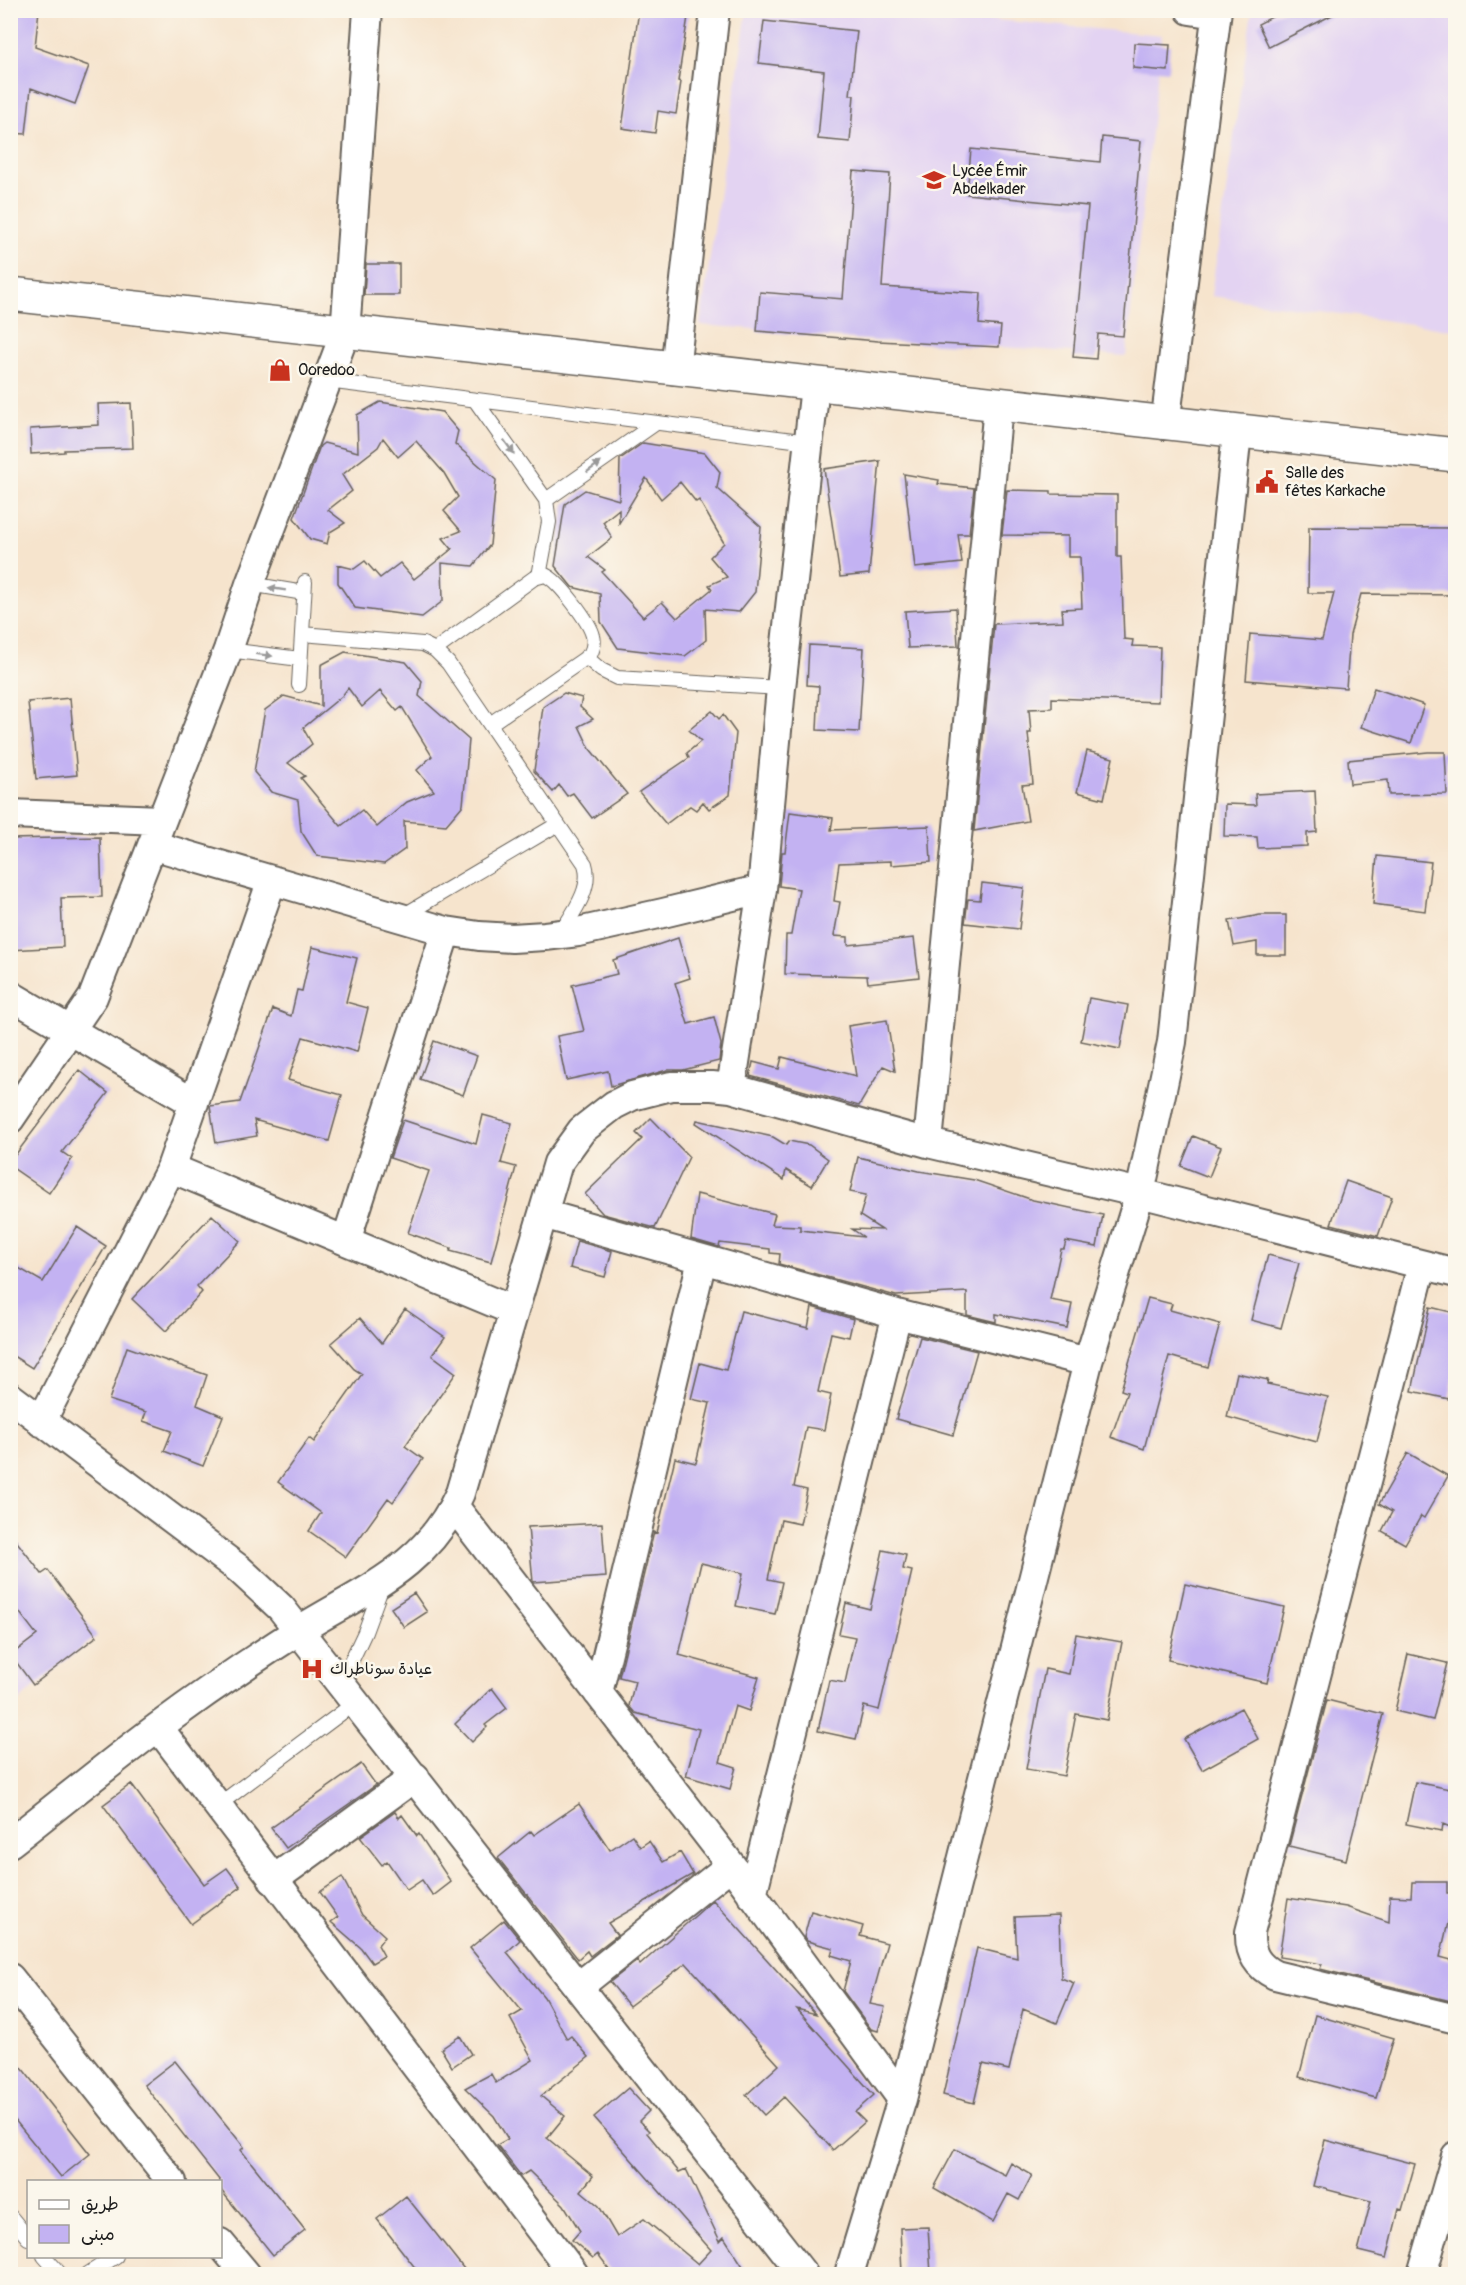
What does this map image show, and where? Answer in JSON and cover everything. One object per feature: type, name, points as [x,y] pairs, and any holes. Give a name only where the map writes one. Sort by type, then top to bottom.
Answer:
[{"type":"main road","points":[[10,294],[1455,456]]},
{"type":"street","points":[[10,1119],[93,997],[228,650],[250,584],[345,333],[368,10]]},
{"type":"street","points":[[675,370],[715,10]]},
{"type":"street","points":[[1165,425],[1208,12]]},
{"type":"street","points":[[731,1088],[762,890],[781,688],[815,386]]},
{"type":"street","points":[[928,1143],[998,406]]},
{"type":"street","points":[[849,2274],[902,2099],[1088,1362],[1140,1193],[1172,1042],[1237,433]]},
{"type":"street","points":[[10,814],[156,832],[272,880],[446,931],[479,936],[512,938],[560,934],[762,890]]},
{"type":"street","points":[[40,1422],[171,1168],[272,880]]},
{"type":"street","points":[[346,1242],[446,931]]},
{"type":"street","points":[[10,995],[194,1103]]},
{"type":"street","points":[[10,1843],[158,1727],[300,1630],[399,1570],[425,1548],[436,1535],[460,1493],[558,1163],[582,1131],[614,1105],[642,1093],[692,1084],[731,1088],[928,1143],[1140,1193],[1455,1273]]},
{"type":"street","points":[[171,1168],[514,1311]]},
{"type":"street","points":[[543,1214],[897,1314],[1088,1362]]},
{"type":"street","points":[[598,1693],[702,1260]]},
{"type":"street","points":[[1422,1265],[1249,1941],[1254,1959],[1260,1966],[1275,1975],[1455,2019]]},
{"type":"street","points":[[752,1895],[897,1314]]},
{"type":"street","points":[[10,1397],[40,1422],[239,1569],[260,1587],[300,1630],[803,2274]]},
{"type":"street","points":[[454,1506],[731,1865],[902,2099]]},
{"type":"street","points":[[158,1727],[574,2274]]},
{"type":"street","points":[[273,1880],[415,1777]]},
{"type":"street","points":[[578,1987],[731,1865]]},
{"type":"street","points":[[10,1978],[171,2180]]},
{"type":"street","points":[[1422,2274],[1455,2156]]},
{"type":"street","points":[[222,2245],[246,2274]]},
{"type":"lane","points":[[327,381],[809,442]]},
{"type":"lane","points":[[435,650],[539,576],[549,522],[546,500],[475,400]]},
{"type":"lane","points":[[546,500],[656,423]]},
{"type":"lane","points":[[490,724],[586,657],[593,648],[591,629],[557,582],[552,578],[539,576]]},
{"type":"lane","points":[[250,584],[304,588],[299,685]]},
{"type":"lane","points":[[302,634],[423,644],[435,650],[448,663],[585,864],[588,872],[586,886],[560,934]]},
{"type":"lane","points":[[228,650],[300,659]]},
{"type":"lane","points":[[586,657],[601,670],[617,678],[781,688]]},
{"type":"lane","points":[[399,918],[558,824]]},
{"type":"lane","points":[[218,1806],[348,1692],[365,1632],[384,1580]]},
{"type":"lane","points":[[10,2216],[27,2237]]},
{"type":"lane","points":[[46,2258],[60,2274]]},
{"type":"lane","points":[[88,2274],[113,2258]]},
{"type":"shaded area","name":"Lycée Émir Abdelkader","points":[[747,11],[895,11],[1162,35],[1126,356],[700,325]]},
{"type":"shaded area","points":[[1252,11],[1455,11],[1455,330],[1211,296]]},
{"type":"shaded area","points":[[10,1532],[96,1634],[11,1708],[10,1708]]},
{"type":"building","points":[[10,10],[39,10],[35,47],[89,66],[75,104],[31,88],[26,134],[10,133]]},
{"type":"building","points":[[639,10],[689,10],[678,81],[681,82],[676,114],[658,111],[655,133],[622,128]]},
{"type":"building","points":[[1286,10],[1342,10],[1269,47],[1258,24]]},
{"type":"building","points":[[764,21],[857,31],[850,95],[854,95],[850,142],[818,139],[824,71],[759,63]]},
{"type":"building","points":[[1134,43],[1170,45],[1168,71],[1133,68]]},
{"type":"building","points":[[1102,137],[1141,141],[1123,336],[1098,334],[1096,359],[1073,357],[1088,206],[967,194],[971,149],[1100,162]]},
{"type":"building","points":[[853,171],[890,174],[882,287],[981,293],[979,324],[1001,326],[999,347],[878,341],[757,331],[760,292],[843,299]]},
{"type":"building","points":[[366,264],[399,264],[399,295],[364,295]]},
{"type":"building","points":[[380,402],[442,412],[458,431],[455,444],[496,480],[490,545],[473,566],[442,563],[443,601],[422,617],[355,608],[338,583],[338,565],[354,569],[365,561],[380,578],[400,563],[414,579],[452,549],[443,538],[461,531],[444,511],[458,497],[444,473],[416,441],[398,457],[383,438],[378,447],[342,475],[352,491],[328,510],[345,523],[330,532],[327,544],[310,539],[294,518],[320,446],[324,443],[358,452],[357,415]]},
{"type":"building","points":[[131,403],[133,448],[64,450],[64,452],[31,454],[30,429],[99,425],[98,404]]},
{"type":"building","points":[[643,443],[705,453],[720,472],[717,488],[761,527],[755,592],[739,612],[705,609],[706,640],[685,656],[618,648],[601,622],[600,594],[572,587],[555,566],[565,504],[585,490],[619,500],[620,459]],"holes":[[[646,478],[661,499],[680,482],[696,502],[699,500],[724,543],[710,557],[727,577],[709,585],[712,589],[677,618],[662,602],[643,617],[602,572],[605,570],[588,557],[612,538],[603,522],[619,509],[619,523]]]},
{"type":"building","points":[[880,461],[869,574],[840,577],[824,469]]},
{"type":"building","points":[[904,474],[939,480],[938,484],[974,488],[969,534],[958,534],[962,563],[915,568]]},
{"type":"building","points":[[1007,490],[1051,491],[1051,494],[1117,495],[1117,557],[1121,557],[1124,639],[1133,640],[1132,646],[1160,647],[1158,702],[1052,698],[1052,708],[1029,709],[1031,733],[1028,733],[1033,784],[1022,785],[1028,821],[974,831],[994,624],[1063,621],[1062,609],[1082,608],[1080,557],[1068,557],[1068,536],[1002,535]]},
{"type":"building","points":[[1309,527],[1455,528],[1455,595],[1361,594],[1350,635],[1346,688],[1246,680],[1250,634],[1322,640],[1334,593],[1308,593]]},
{"type":"building","points":[[956,608],[958,646],[908,648],[905,611]]},
{"type":"building","points":[[809,645],[864,648],[859,732],[817,730],[819,686],[807,685]]},
{"type":"building","points":[[345,652],[406,662],[422,681],[419,696],[469,740],[463,805],[446,825],[404,821],[405,849],[384,864],[317,856],[301,831],[298,800],[271,792],[254,772],[265,710],[284,696],[321,706],[321,665]],"holes":[[[348,688],[362,707],[380,691],[397,711],[402,707],[432,756],[417,770],[434,791],[407,802],[377,827],[362,810],[341,826],[301,778],[305,776],[288,763],[312,744],[303,728],[342,696]]]},
{"type":"building","points":[[1374,688],[1424,705],[1411,743],[1361,727]]},
{"type":"building","points":[[564,693],[582,698],[580,707],[593,719],[579,726],[590,749],[627,794],[592,818],[573,793],[567,796],[559,785],[553,792],[534,771],[543,707]]},
{"type":"building","points":[[70,698],[77,775],[36,779],[28,702]]},
{"type":"building","points":[[712,711],[719,719],[723,715],[736,733],[730,795],[709,809],[703,802],[696,810],[690,806],[666,824],[639,792],[689,758],[687,753],[701,741],[689,730]]},
{"type":"building","points":[[1087,751],[1113,758],[1104,799],[1077,792]]},
{"type":"building","points":[[1445,752],[1447,794],[1389,795],[1388,780],[1350,784],[1348,760]]},
{"type":"building","points":[[1315,791],[1317,832],[1307,833],[1307,846],[1258,848],[1257,837],[1224,836],[1225,804],[1256,805],[1255,794]]},
{"type":"building","points":[[790,812],[833,818],[831,830],[929,826],[931,862],[891,865],[891,861],[839,863],[834,901],[840,902],[834,936],[848,937],[848,945],[914,938],[919,977],[868,983],[867,976],[785,974],[786,935],[791,935],[799,889],[779,886],[782,852],[785,852]]},
{"type":"building","points":[[100,837],[102,897],[61,898],[63,947],[10,950],[10,839]]},
{"type":"building","points":[[1377,856],[1431,862],[1425,911],[1373,904]]},
{"type":"building","points":[[982,883],[1024,888],[1019,929],[965,923],[968,899],[980,900]]},
{"type":"building","points":[[1260,915],[1286,915],[1286,955],[1257,955],[1257,942],[1234,946],[1229,921]]},
{"type":"building","points":[[678,938],[690,978],[675,983],[688,1024],[714,1017],[721,1044],[719,1061],[683,1070],[667,1070],[611,1086],[608,1071],[566,1080],[557,1036],[584,1031],[572,985],[617,974],[613,960]]},
{"type":"building","points":[[312,947],[357,958],[346,1002],[368,1008],[357,1052],[303,1037],[288,1080],[342,1095],[329,1141],[254,1120],[257,1136],[216,1143],[210,1106],[240,1102],[273,1009],[291,1016],[297,990],[302,991]]},
{"type":"building","points":[[1089,998],[1128,1005],[1120,1049],[1081,1041]]},
{"type":"building","points":[[887,1020],[895,1071],[883,1066],[859,1106],[750,1076],[753,1062],[779,1069],[782,1057],[856,1076],[848,1026]]},
{"type":"building","points":[[434,1041],[477,1056],[463,1095],[420,1079]]},
{"type":"building","points":[[79,1070],[108,1093],[62,1152],[72,1159],[49,1193],[10,1166],[10,1162]]},
{"type":"building","points":[[483,1115],[512,1123],[501,1163],[516,1167],[491,1262],[450,1251],[451,1248],[408,1233],[429,1171],[390,1158],[403,1120],[476,1144]]},
{"type":"building","points":[[651,1118],[689,1157],[655,1228],[603,1214],[585,1194],[642,1139],[636,1133]]},
{"type":"building","points":[[697,1120],[773,1137],[786,1145],[789,1141],[809,1145],[828,1159],[812,1186],[786,1170],[784,1180],[696,1123]]},
{"type":"building","points":[[1193,1136],[1221,1147],[1209,1177],[1181,1166]]},
{"type":"building","points":[[858,1157],[919,1171],[974,1180],[1033,1200],[1103,1215],[1097,1247],[1066,1241],[1064,1249],[1061,1249],[1050,1300],[1072,1304],[1067,1328],[996,1314],[996,1322],[967,1315],[967,1292],[896,1296],[779,1264],[780,1254],[770,1253],[770,1249],[720,1243],[719,1247],[691,1239],[697,1194],[775,1214],[772,1225],[800,1226],[800,1230],[864,1237],[852,1229],[882,1230],[860,1216],[866,1195],[850,1192]]},
{"type":"building","points":[[1346,1181],[1392,1197],[1378,1236],[1331,1224]]},
{"type":"building","points":[[212,1215],[240,1241],[197,1286],[202,1292],[166,1331],[132,1299]]},
{"type":"building","points":[[77,1227],[106,1246],[32,1368],[10,1354],[10,1263],[43,1282]]},
{"type":"building","points":[[577,1241],[612,1251],[605,1277],[570,1268]]},
{"type":"building","points":[[1268,1255],[1299,1263],[1281,1328],[1251,1320]]},
{"type":"building","points":[[1148,1298],[1172,1304],[1170,1310],[1220,1324],[1208,1367],[1169,1356],[1144,1449],[1111,1437],[1127,1392],[1121,1390]]},
{"type":"building","points":[[812,1307],[853,1319],[849,1337],[831,1333],[818,1392],[831,1395],[824,1430],[806,1427],[794,1487],[807,1490],[800,1524],[781,1520],[768,1579],[782,1582],[775,1614],[736,1606],[743,1573],[701,1563],[679,1655],[759,1677],[749,1711],[735,1706],[720,1762],[736,1767],[730,1789],[686,1776],[699,1729],[635,1713],[629,1706],[635,1681],[619,1677],[654,1532],[657,1533],[675,1458],[696,1463],[710,1403],[691,1399],[700,1363],[726,1370],[741,1311],[808,1328]]},
{"type":"building","points":[[1430,1307],[1455,1313],[1455,1371],[1449,1399],[1412,1391]]},
{"type":"building","points":[[405,1309],[445,1337],[432,1355],[456,1373],[405,1446],[423,1459],[393,1502],[388,1498],[346,1557],[309,1531],[321,1513],[278,1482],[309,1438],[314,1442],[362,1374],[354,1369],[331,1343],[360,1318],[382,1343]]},
{"type":"building","points":[[920,1337],[977,1351],[953,1435],[896,1419]]},
{"type":"building","points":[[127,1347],[207,1375],[197,1405],[223,1416],[203,1466],[164,1451],[172,1431],[143,1421],[146,1412],[109,1400]]},
{"type":"building","points":[[1237,1373],[1268,1380],[1267,1384],[1328,1397],[1317,1442],[1227,1417]]},
{"type":"building","points":[[1408,1453],[1448,1476],[1424,1518],[1421,1516],[1405,1544],[1382,1531],[1392,1512],[1379,1504]]},
{"type":"building","points":[[602,1523],[606,1577],[533,1582],[528,1527]]},
{"type":"building","points":[[10,1533],[42,1574],[48,1570],[97,1636],[33,1685],[11,1655],[37,1635],[10,1600]]},
{"type":"building","points":[[883,1550],[906,1555],[903,1569],[912,1571],[879,1710],[864,1706],[856,1739],[818,1731],[829,1680],[845,1683],[855,1637],[839,1634],[846,1603],[870,1609]]},
{"type":"building","points":[[1185,1584],[1284,1607],[1267,1683],[1168,1660]]},
{"type":"building","points":[[414,1593],[427,1612],[404,1627],[391,1608]]},
{"type":"building","points":[[1076,1634],[1122,1642],[1107,1720],[1076,1714],[1064,1776],[1026,1769],[1045,1669],[1069,1674]]},
{"type":"building","points":[[1408,1654],[1447,1663],[1433,1720],[1395,1711]]},
{"type":"building","points":[[492,1688],[507,1708],[485,1725],[487,1727],[472,1742],[455,1724]]},
{"type":"building","points":[[1327,1700],[1383,1714],[1346,1860],[1289,1846]]},
{"type":"building","points":[[1241,1708],[1258,1739],[1202,1770],[1184,1739]]},
{"type":"building","points":[[361,1764],[376,1785],[286,1848],[271,1828]]},
{"type":"building","points":[[1415,1782],[1455,1790],[1455,1829],[1443,1824],[1442,1831],[1406,1824]]},
{"type":"building","points":[[131,1784],[204,1884],[227,1868],[241,1887],[191,1924],[103,1805]]},
{"type":"building","points":[[579,1804],[610,1850],[632,1835],[640,1847],[649,1841],[663,1862],[680,1852],[693,1874],[608,1923],[617,1935],[590,1956],[587,1951],[578,1959],[498,1858],[531,1831],[534,1835]]},
{"type":"building","points":[[395,1812],[399,1818],[402,1815],[417,1836],[419,1834],[451,1882],[433,1896],[422,1880],[407,1890],[387,1861],[382,1865],[360,1837]]},
{"type":"building","points":[[342,1877],[362,1915],[385,1936],[378,1945],[384,1956],[372,1963],[361,1948],[331,1922],[338,1917],[320,1892]]},
{"type":"building","points":[[1412,1882],[1447,1882],[1447,1893],[1455,1893],[1440,1957],[1455,1961],[1455,2002],[1320,1969],[1322,1964],[1279,1957],[1288,1898],[1346,1907],[1389,1922],[1390,1896],[1411,1897]]},
{"type":"building","points":[[713,1900],[816,2014],[797,2009],[874,2095],[855,2112],[865,2122],[833,2150],[784,2097],[764,2115],[746,2095],[779,2065],[686,1963],[629,2006],[610,1982],[637,1961],[640,1965]]},
{"type":"building","points":[[811,1911],[863,1926],[860,1936],[887,1943],[870,2004],[885,2007],[878,2031],[871,2029],[843,1991],[851,1961],[831,1955],[833,1948],[807,1941],[804,1937]]},
{"type":"building","points":[[1059,1915],[1061,1978],[1074,1983],[1057,2023],[1023,2009],[1009,2070],[983,2064],[974,2103],[943,2095],[977,1948],[1017,1958],[1015,1917]]},
{"type":"building","points":[[504,1920],[520,1940],[507,1952],[544,1997],[567,2039],[571,2036],[589,2057],[541,2096],[565,2116],[547,2138],[593,2176],[581,2191],[599,2206],[617,2237],[644,2219],[698,2264],[711,2250],[594,2117],[628,2088],[649,2111],[639,2121],[679,2172],[686,2169],[720,2241],[724,2237],[748,2274],[613,2274],[598,2254],[593,2258],[572,2240],[580,2231],[564,2205],[529,2171],[521,2176],[497,2145],[508,2139],[494,2116],[465,2088],[491,2074],[496,2083],[533,2060],[510,2018],[522,2011],[470,1948]]},
{"type":"building","points":[[1315,2015],[1394,2038],[1376,2098],[1299,2077]]},
{"type":"building","points":[[460,2036],[471,2054],[452,2067],[441,2049]]},
{"type":"building","points":[[10,2053],[90,2154],[61,2177],[10,2114]]},
{"type":"building","points":[[175,2061],[244,2147],[241,2150],[305,2230],[273,2255],[222,2191],[222,2180],[219,2180],[144,2085]]},
{"type":"building","points":[[1325,2140],[1415,2164],[1402,2210],[1399,2209],[1387,2258],[1358,2251],[1371,2201],[1313,2186]]},
{"type":"building","points":[[955,2149],[1005,2175],[1011,2163],[1032,2175],[1019,2200],[1008,2194],[993,2222],[934,2188]]},
{"type":"building","points":[[406,2196],[468,2274],[420,2274],[377,2219]]},
{"type":"building","points":[[928,2227],[931,2274],[902,2274],[900,2228]]},
{"type":"place","name":"Lycée Émir Abdelkader","points":[[934,180]]},
{"type":"place","name":"Ooredoo","points":[[280,370]]},
{"type":"place","name":"Salle des fêtes Karkache","points":[[1267,482]]},
{"type":"place","name":"عيادة سوناطراك","points":[[312,1669]]}]
